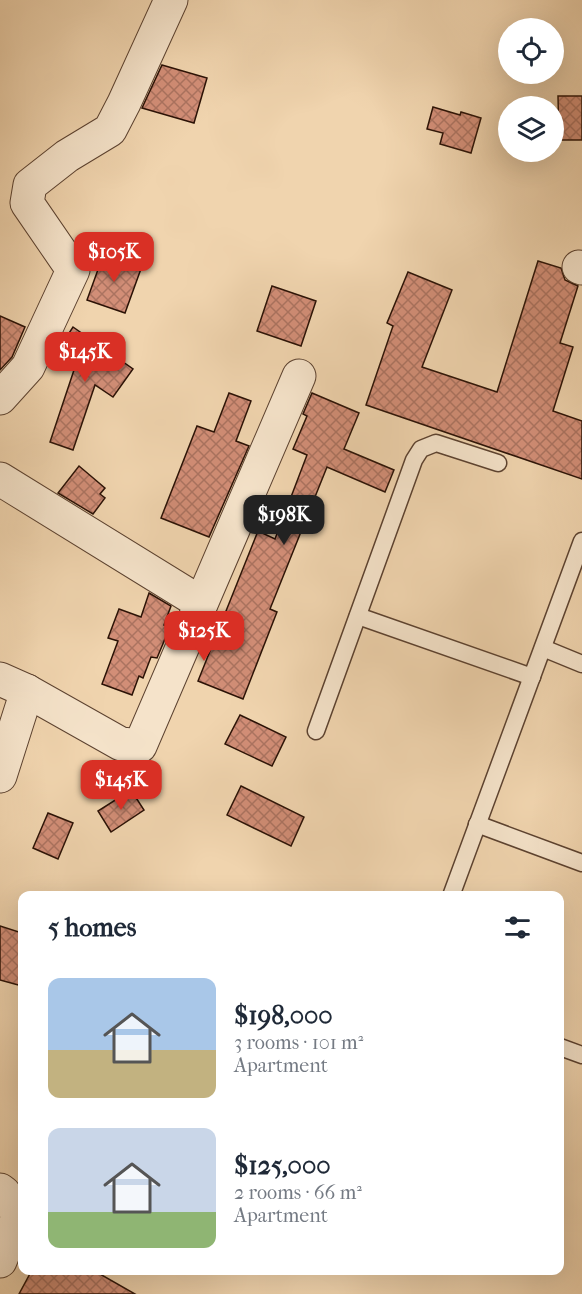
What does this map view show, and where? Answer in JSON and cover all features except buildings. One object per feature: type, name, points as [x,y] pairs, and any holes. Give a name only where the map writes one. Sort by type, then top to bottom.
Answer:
[{"type":"street","points":[[0,398],[28,367],[74,270],[27,203],[30,185],[67,156],[110,130],[171,0]]},
{"type":"street","points":[[0,776],[14,685],[121,744],[140,746],[299,376]]},
{"type":"street","points":[[0,478],[201,603]]},
{"type":"street","points":[[0,1190],[4,1192],[18,1213]]},
{"type":"street","points":[[0,1261],[18,1217]]},
{"type":"lane","points":[[316,731],[414,460],[421,449],[436,444],[498,463]]},
{"type":"lane","points":[[453,891],[582,541]]},
{"type":"lane","points":[[358,616],[532,677]]},
{"type":"lane","points":[[543,648],[582,664]]},
{"type":"lane","points":[[477,824],[582,863]]},
{"type":"lane","points":[[564,1048],[582,1055]]}]
